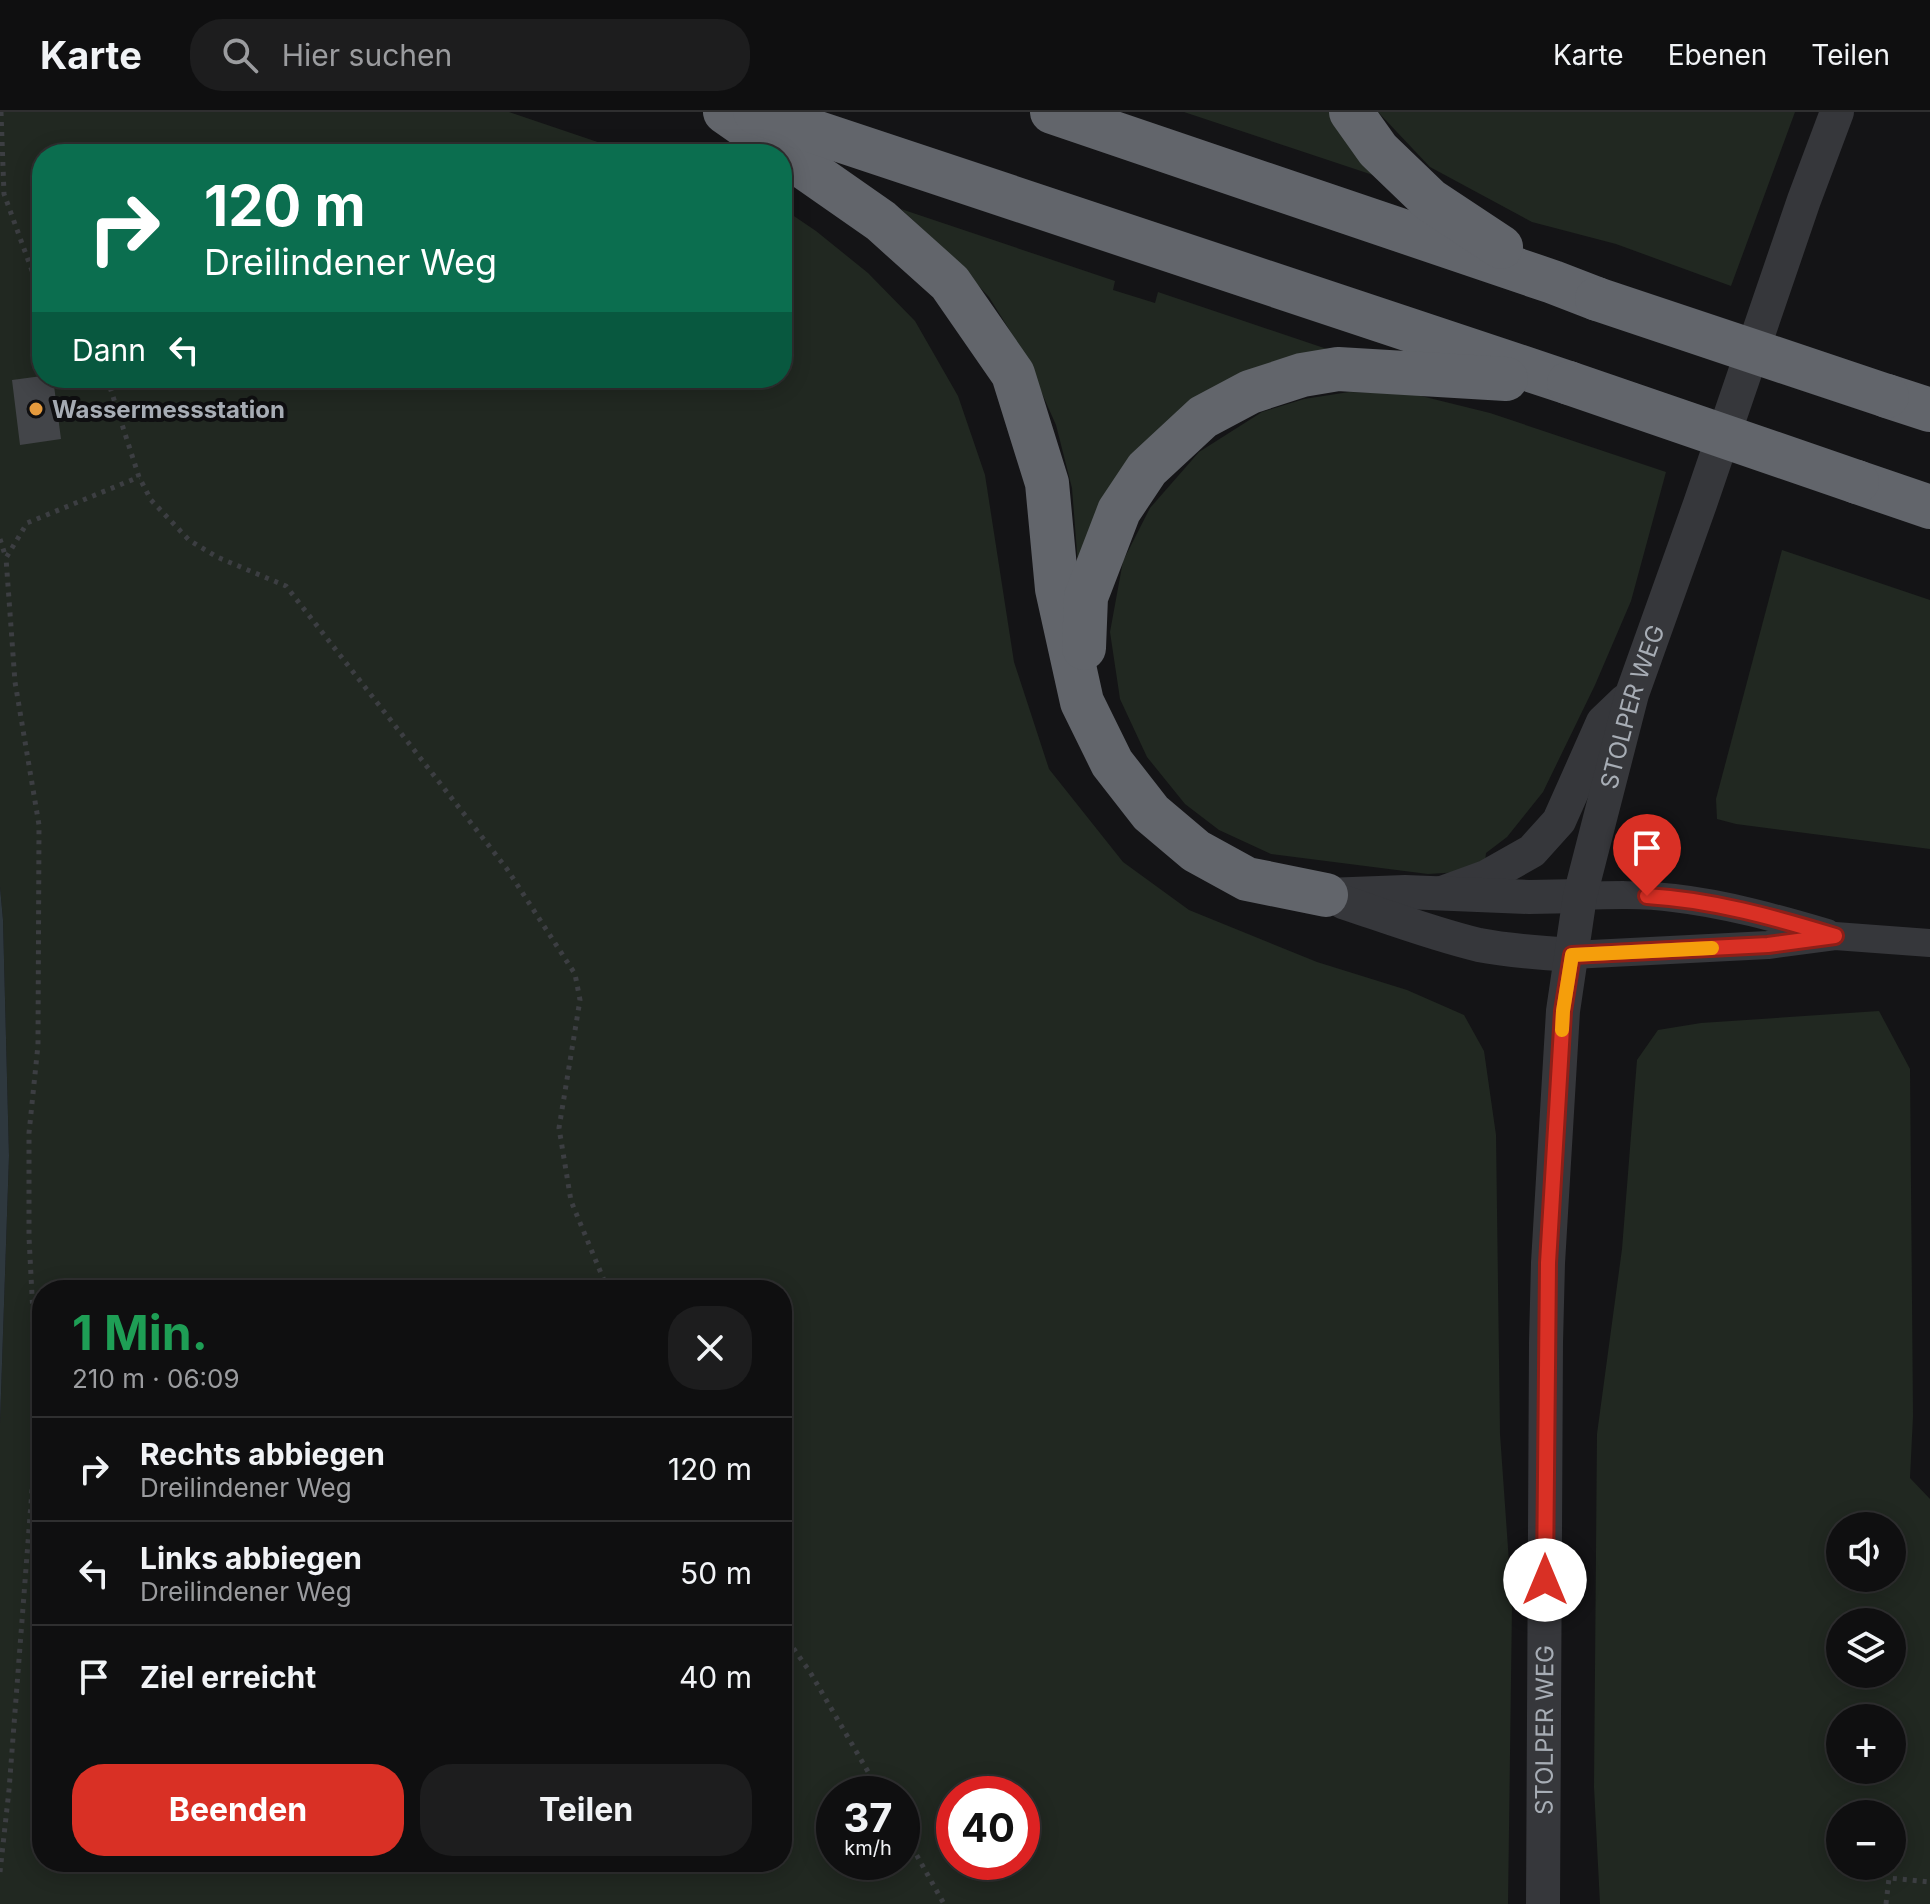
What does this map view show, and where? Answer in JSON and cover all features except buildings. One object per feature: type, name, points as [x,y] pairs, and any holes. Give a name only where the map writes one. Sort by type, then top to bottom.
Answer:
[{"type":"highway","points":[[725,112],[771,144]]},
{"type":"highway","points":[[755,112],[1569,383],[1930,507]]},
{"type":"highway","points":[[1052,112],[1930,410]]},
{"type":"highway","points":[[1351,112],[1378,150],[1430,200],[1553,282]]},
{"type":"highway","points":[[792,159],[881,221],[950,283],[1013,374],[1047,483],[1057,589],[1082,702],[1112,763],[1151,813],[1196,851],[1247,879],[1326,895]]},
{"type":"highway","points":[[1082,702],[1086,597],[1119,511],[1147,469],[1203,417],[1250,392],[1302,375],[1338,369],[1569,383]]},
{"type":"street","name":"STOLPER WEG","points":[[1543,1904],[1548,1263],[1563,1011],[1580,896],[1632,694],[1837,112]]},
{"type":"street","points":[[1442,893],[1486,877],[1532,851],[1559,821],[1603,722],[1632,694]]},
{"type":"street","points":[[1326,895],[1405,892],[1529,897],[1660,897],[1771,916],[1835,936]]},
{"type":"street","points":[[1326,895],[1404,923],[1480,945],[1524,952],[1572,955],[1768,945],[1835,936],[1930,943]]},
{"type":"path","points":[[1,112],[4,194],[32,271]]},
{"type":"path","points":[[110,388],[139,477],[151,500],[189,540],[217,557],[286,586],[507,869],[575,974],[580,1000],[559,1128],[571,1201],[604,1280]]},
{"type":"path","points":[[6,558],[27,523],[139,477]]},
{"type":"path","points":[[0,539],[6,558],[15,682],[39,825],[38,1045],[29,1133],[32,1295]]},
{"type":"path","points":[[0,1872],[32,1490]]},
{"type":"path","points":[[792,1646],[871,1776]]},
{"type":"path","points":[[920,1861],[944,1904]]},
{"type":"path","points":[[1886,1904],[1889,1878],[1930,1882]]},
{"type":"shaded area","points":[[0,112],[509,112],[603,144],[32,144],[32,388],[792,388],[792,215],[868,273],[915,321],[958,396],[985,475],[1014,662],[1049,769],[1123,862],[1189,910],[1317,962],[1407,990],[1464,1015],[1484,1051],[1496,1135],[1500,1434],[1512,1605],[1508,1904],[0,1904],[0,1423],[9,1156],[0,887]]},
{"type":"shaded area","points":[[1184,112],[1338,112],[1400,184]]},
{"type":"shaded area","points":[[1378,112],[1795,112],[1731,286],[1616,244],[1532,222],[1430,167]]},
{"type":"shaded area","points":[[901,209],[1115,281],[1113,290],[1155,303],[1158,292],[1330,350],[1220,396],[1080,591],[1072,488],[1056,425],[1025,355],[989,297]]},
{"type":"shaded area","points":[[1349,392],[1413,394],[1490,413],[1666,472],[1631,601],[1595,685],[1543,792],[1507,837],[1486,853],[1485,862],[1460,872],[1428,874],[1271,854],[1219,830],[1185,804],[1147,757],[1120,699],[1110,632],[1123,561],[1150,508],[1199,452],[1262,412],[1304,399]]},
{"type":"shaded area","points":[[1782,550],[1930,600],[1930,849],[1717,819],[1716,799]]},
{"type":"shaded area","points":[[0,887],[9,1156],[0,1423]]},
{"type":"shaded area","points":[[1879,1011],[1910,1069],[1913,1416],[1910,1478],[1930,1499],[1930,1904],[1600,1904],[1594,1787],[1597,1434],[1622,1249],[1637,1060],[1658,1030],[1701,1023]]},
{"type":"slow traffic","points":[[1562,1030],[1572,955],[1712,948]]},
{"type":"place","name":"Wassermessstation","points":[[36,409]]},
{"type":"route","points":[[1545,1580],[1548,1263],[1563,1011],[1572,955],[1768,945],[1835,936],[1726,906],[1647,896]]}]
